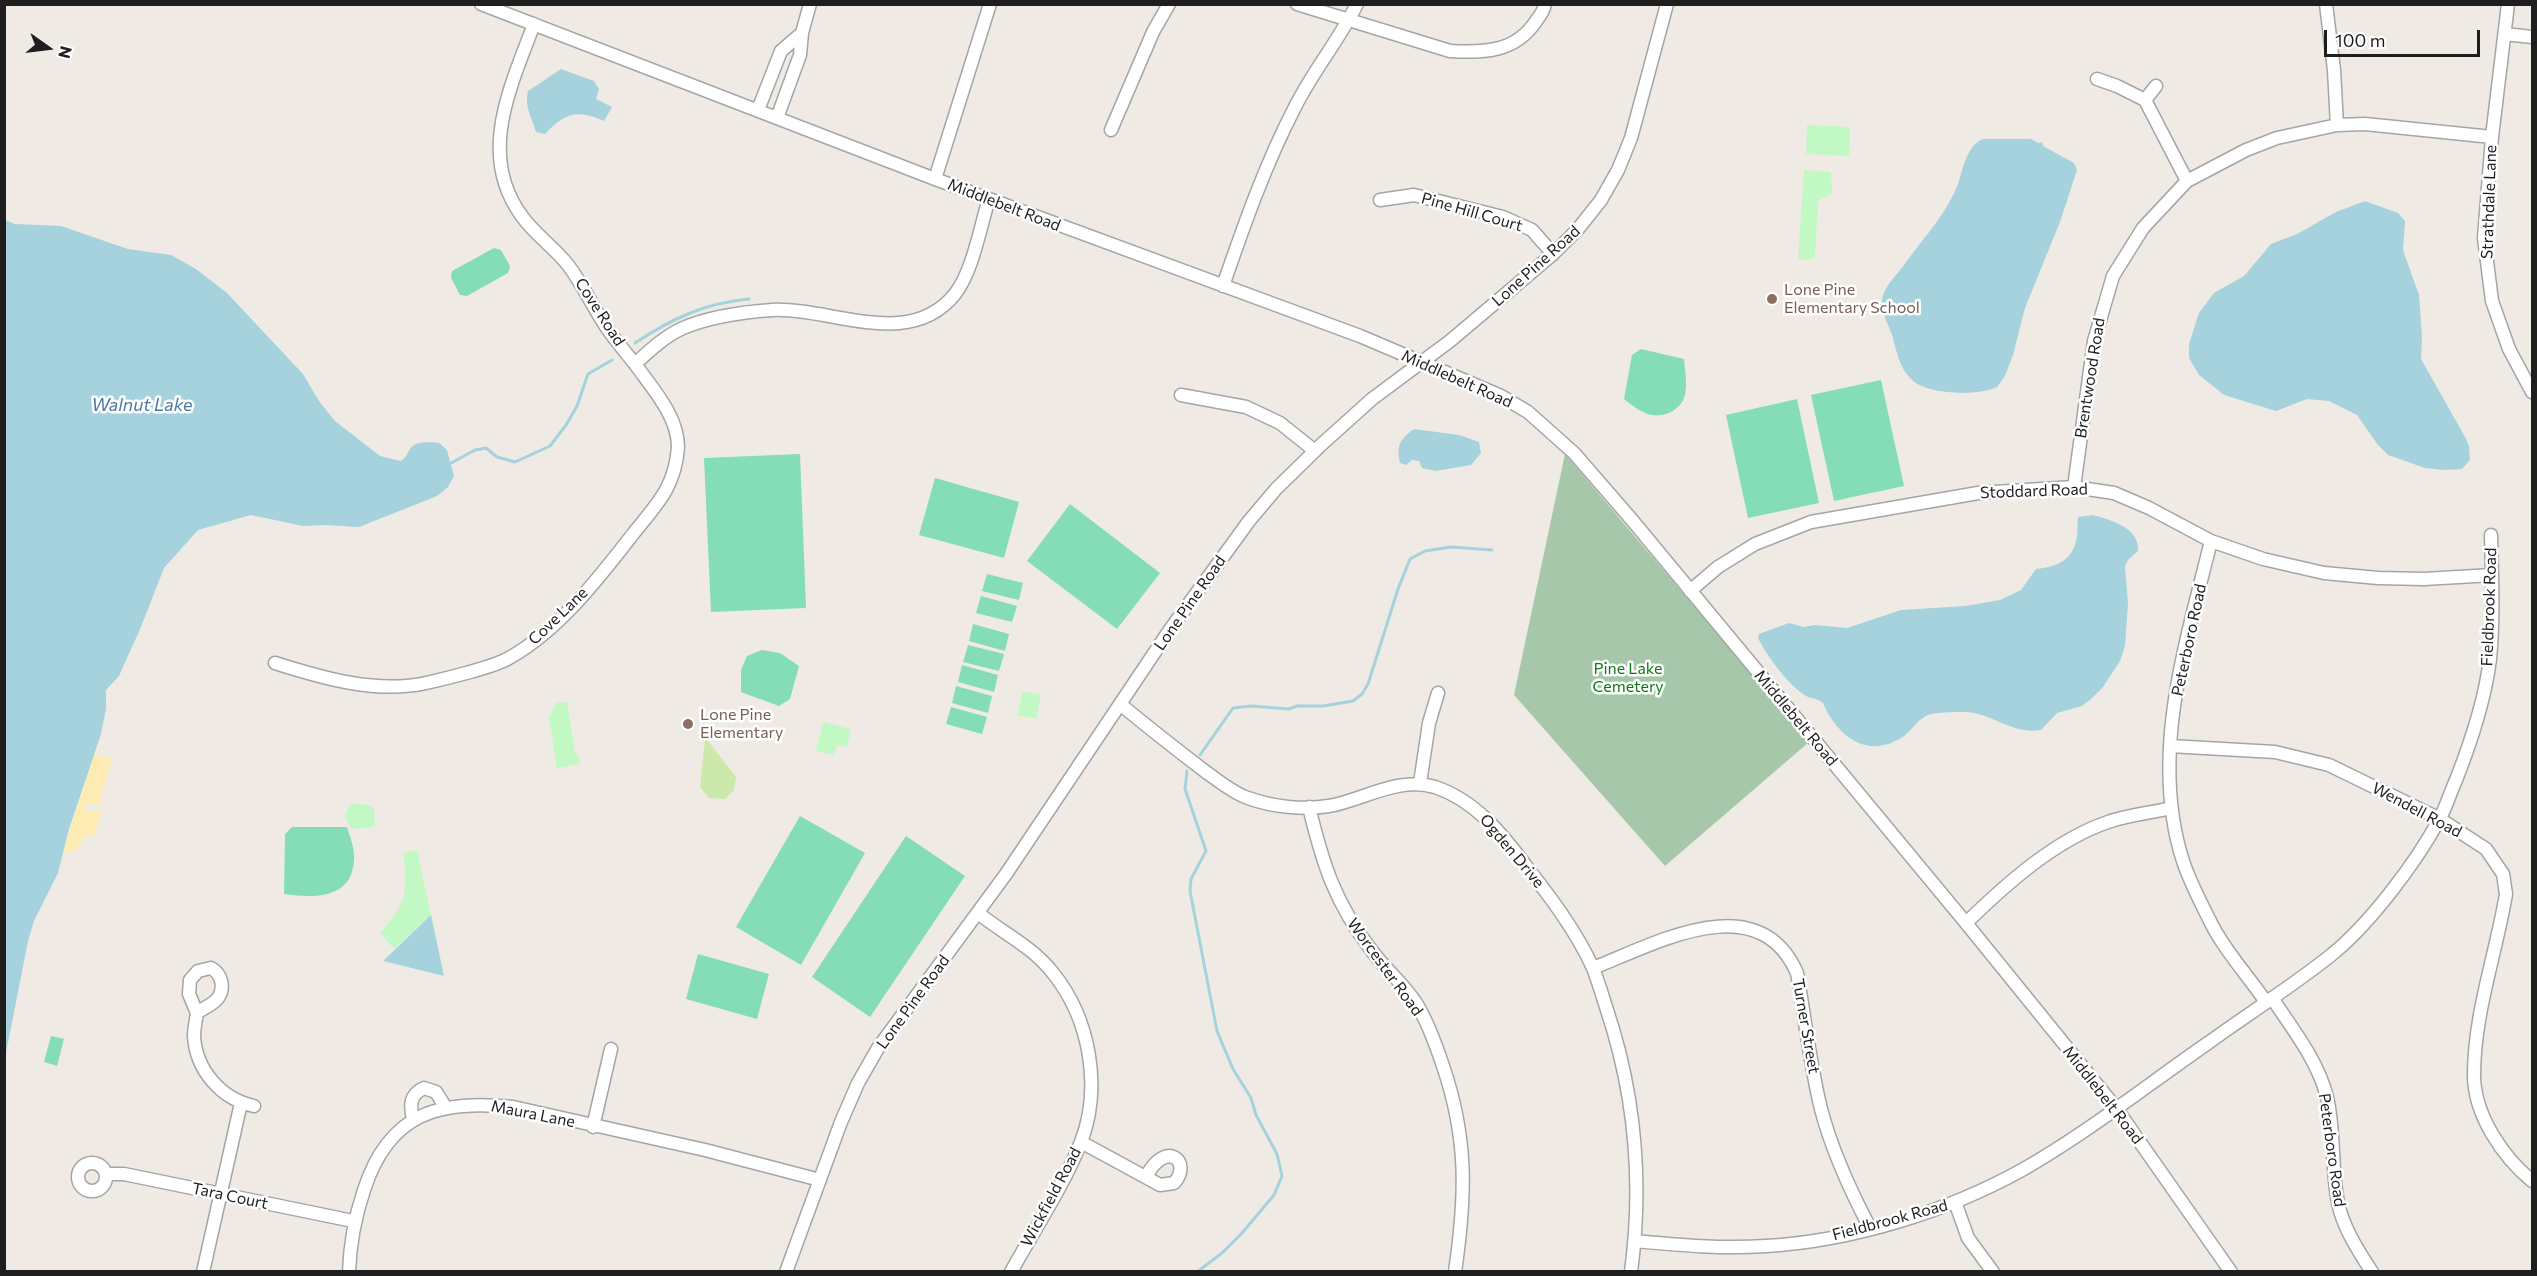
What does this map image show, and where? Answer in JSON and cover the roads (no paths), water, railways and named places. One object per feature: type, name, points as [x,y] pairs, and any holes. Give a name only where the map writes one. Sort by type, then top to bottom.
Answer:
[{"type":"street","name":"Middlebelt Road","points":[[481,4],[935,179],[1424,362],[1501,396],[1528,412],[1574,453],[1966,923],[2116,1108],[2231,1272]]},
{"type":"street","points":[[777,118],[800,55],[802,33],[810,4]]},
{"type":"street","points":[[935,179],[990,4]]},
{"type":"street","points":[[1111,130],[1153,32],[1169,4]]},
{"type":"street","points":[[1297,4],[1450,51],[1473,52],[1497,50],[1519,41],[1532,28],[1545,4]]},
{"type":"street","points":[[1223,286],[1256,191],[1275,147],[1319,65],[1357,4]]},
{"type":"street","name":"Lone Pine Road","points":[[786,1272],[858,1083],[878,1048],[894,1023],[978,913],[1173,625],[1249,521],[1276,489],[1372,399],[1424,362],[1553,254],[1578,229],[1595,207],[1618,170],[1634,129],[1667,4]]},
{"type":"street","points":[[2326,4],[2334,70],[2337,125]]},
{"type":"street","name":"Strathdale Lane","points":[[2508,4],[2492,137],[2484,238],[2486,270],[2492,301],[2509,349],[2532,392]]},
{"type":"street","name":"Cove Road","points":[[534,24],[507,93],[504,112],[500,141],[502,170],[508,196],[528,225],[566,262],[609,331],[635,364],[654,346],[682,328],[718,318],[772,310],[804,311],[886,324],[911,322],[930,314],[956,292],[971,259],[989,199]]},
{"type":"street","points":[[758,110],[781,51],[802,33]]},
{"type":"street","points":[[2505,34],[2532,38]]},
{"type":"street","points":[[2097,80],[2117,86],[2145,100],[2187,181]]},
{"type":"street","points":[[2145,100],[2156,86]]},
{"type":"street","name":"Brentwood Road","points":[[2074,487],[2094,341],[2113,276],[2143,228],[2187,181],[2246,150],[2277,138],[2337,125],[2365,124],[2492,137]]},
{"type":"street","name":"Pine Hill Court","points":[[1380,200],[1414,195],[1503,217],[1532,230],[1553,254]]},
{"type":"street","name":"Cove Lane","points":[[275,663],[349,682],[391,687],[426,683],[506,660],[531,644],[565,613],[621,549],[656,505],[672,475],[678,446],[675,428],[665,408],[635,364]]},
{"type":"street","points":[[1181,395],[1246,407],[1280,423],[1315,451]]},
{"type":"street","name":"Stoddard Road","points":[[1690,591],[1718,567],[1755,544],[1811,522],[1978,493],[2074,487],[2114,494],[2149,508],[2211,542],[2263,559],[2324,573],[2412,579],[2492,575]]},
{"type":"street","name":"Fieldbrook Road","points":[[1635,1241],[1708,1247],[1767,1246],[1827,1238],[1870,1228],[1955,1202],[2021,1170],[2116,1108],[2332,955],[2371,915],[2408,868],[2440,819],[2469,743],[2490,661],[2491,534]]},
{"type":"street","name":"Peterboro Road","points":[[2211,542],[2178,674],[2170,746],[2171,808],[2183,861],[2210,922],[2297,1036],[2316,1071],[2327,1097],[2338,1203],[2348,1229],[2372,1272]]},
{"type":"street","points":[[1120,704],[1206,772],[1247,798],[1296,808],[1330,806],[1381,790],[1420,783],[1429,723],[1438,693]]},
{"type":"street","name":"Wendell Road","points":[[2170,746],[2276,752],[2329,765],[2440,819],[2486,849],[2503,874],[2506,894],[2477,1031],[2474,1077],[2482,1114],[2504,1153],[2532,1181]]},
{"type":"street","name":"Ogden Drive","points":[[1420,783],[1437,788],[1472,805],[1513,849],[1557,906],[1593,968],[1616,1037],[1631,1100],[1636,1147],[1635,1241],[1631,1272]]},
{"type":"street","name":"Worcester Road","points":[[1309,807],[1322,862],[1341,907],[1371,951],[1415,1003],[1436,1046],[1453,1095],[1463,1147],[1462,1218],[1455,1272]]},
{"type":"street","points":[[1966,923],[1998,892],[2052,850],[2108,822],[2171,808]]},
{"type":"street","name":"Wickfield Road","points":[[978,913],[1038,957],[1053,973],[1082,1026],[1091,1073],[1088,1107],[1081,1142],[1011,1272]]},
{"type":"street","name":"Turner Street","points":[[1593,968],[1678,934],[1701,928],[1734,927],[1759,932],[1778,942],[1789,955],[1797,973],[1821,1108],[1831,1142],[1848,1187],[1870,1228]]},
{"type":"street","points":[[197,1013],[194,1036],[200,1063],[224,1093],[247,1104],[219,1193],[203,1272]]},
{"type":"street","points":[[593,1127],[611,1049]]},
{"type":"street","points":[[413,1120],[411,1100],[417,1092],[424,1089],[436,1092],[446,1108]]},
{"type":"street","name":"Maura Lane","points":[[349,1272],[353,1221],[370,1172],[385,1144],[413,1120],[428,1112],[446,1108],[482,1104],[513,1107],[593,1127],[705,1150],[820,1180]]},
{"type":"street","points":[[1081,1142],[1146,1177]]},
{"type":"street","name":"Tara Court","points":[[106,1174],[124,1174],[353,1221]]},
{"type":"street","points":[[1955,1202],[1968,1238],[1993,1272]]},
{"type":"water","points":[[561,69],[594,81],[599,89],[596,99],[612,107],[604,121],[578,114],[565,117],[545,134],[536,132],[528,107],[528,91]]},
{"type":"water","points":[[1983,139],[2031,139],[2038,143],[2042,142],[2043,146],[2074,163],[2077,170],[2060,222],[2025,308],[2005,376],[1997,387],[1978,392],[1941,391],[1919,385],[1904,370],[1899,359],[1882,309],[1885,290],[1948,204],[1973,146]]},
{"type":"water","points":[[2365,201],[2398,213],[2405,221],[2403,250],[2419,295],[2421,359],[2469,446],[2470,460],[2462,469],[2425,468],[2388,455],[2357,415],[2329,401],[2307,399],[2276,411],[2224,395],[2199,375],[2189,358],[2189,344],[2199,313],[2214,293],[2244,276],[2271,244],[2297,234],[2336,212]]},
{"type":"water","name":"Walnut Lake","points":[[5,220],[15,224],[61,226],[128,249],[171,255],[196,269],[227,293],[303,374],[319,401],[335,421],[380,456],[401,461],[412,446],[427,442],[439,443],[447,450],[454,476],[448,487],[437,496],[359,527],[303,526],[251,515],[198,530],[164,568],[119,676],[106,690],[106,709],[101,734],[69,829],[58,873],[34,921],[28,941],[5,1058]]},
{"type":"water","points":[[1414,429],[1459,435],[1479,442],[1481,453],[1471,465],[1436,471],[1422,468],[1419,461],[1412,460],[1406,465],[1400,463],[1400,443]]},
{"type":"water","points":[[2093,515],[2123,526],[2134,536],[2137,543],[2138,551],[2125,566],[2128,603],[2125,646],[2120,661],[2103,687],[2091,699],[2082,706],[2057,713],[2041,730],[2031,731],[2012,727],[1975,713],[1941,713],[1924,717],[1904,736],[1891,743],[1878,746],[1866,745],[1845,735],[1821,701],[1806,696],[1793,686],[1772,661],[1758,638],[1759,634],[1789,623],[1804,627],[1815,625],[1847,628],[1901,610],[1965,606],[2000,600],[2021,590],[2036,569],[2063,561],[2075,544],[2078,517]]},
{"type":"water","points":[[431,915],[444,976],[383,961]]},
{"type":"waterway","points":[[635,343],[689,313],[718,304],[749,299]]},
{"type":"waterway","points":[[451,463],[475,450],[486,448],[497,457],[515,462],[550,446],[577,406],[588,374],[612,360]]},
{"type":"waterway","points":[[1200,755],[1233,708],[1251,706],[1289,709],[1297,706],[1323,706],[1353,701],[1362,694],[1368,684],[1398,589],[1410,559],[1425,551],[1451,547],[1492,550]]},
{"type":"waterway","points":[[1187,771],[1185,789],[1206,851],[1191,879],[1190,891],[1217,1031],[1233,1069],[1251,1098],[1256,1115],[1277,1154],[1282,1176],[1274,1195],[1242,1233],[1222,1253],[1197,1272]]},
{"type":"place","name":"Lone Pine Elementary School","points":[[1772,299]]},
{"type":"place","name":"Lone Pine Elementary","points":[[688,724]]},
{"type":"park label","name":"Pine Lake Cemetery","points":[[1628,678]]}]
